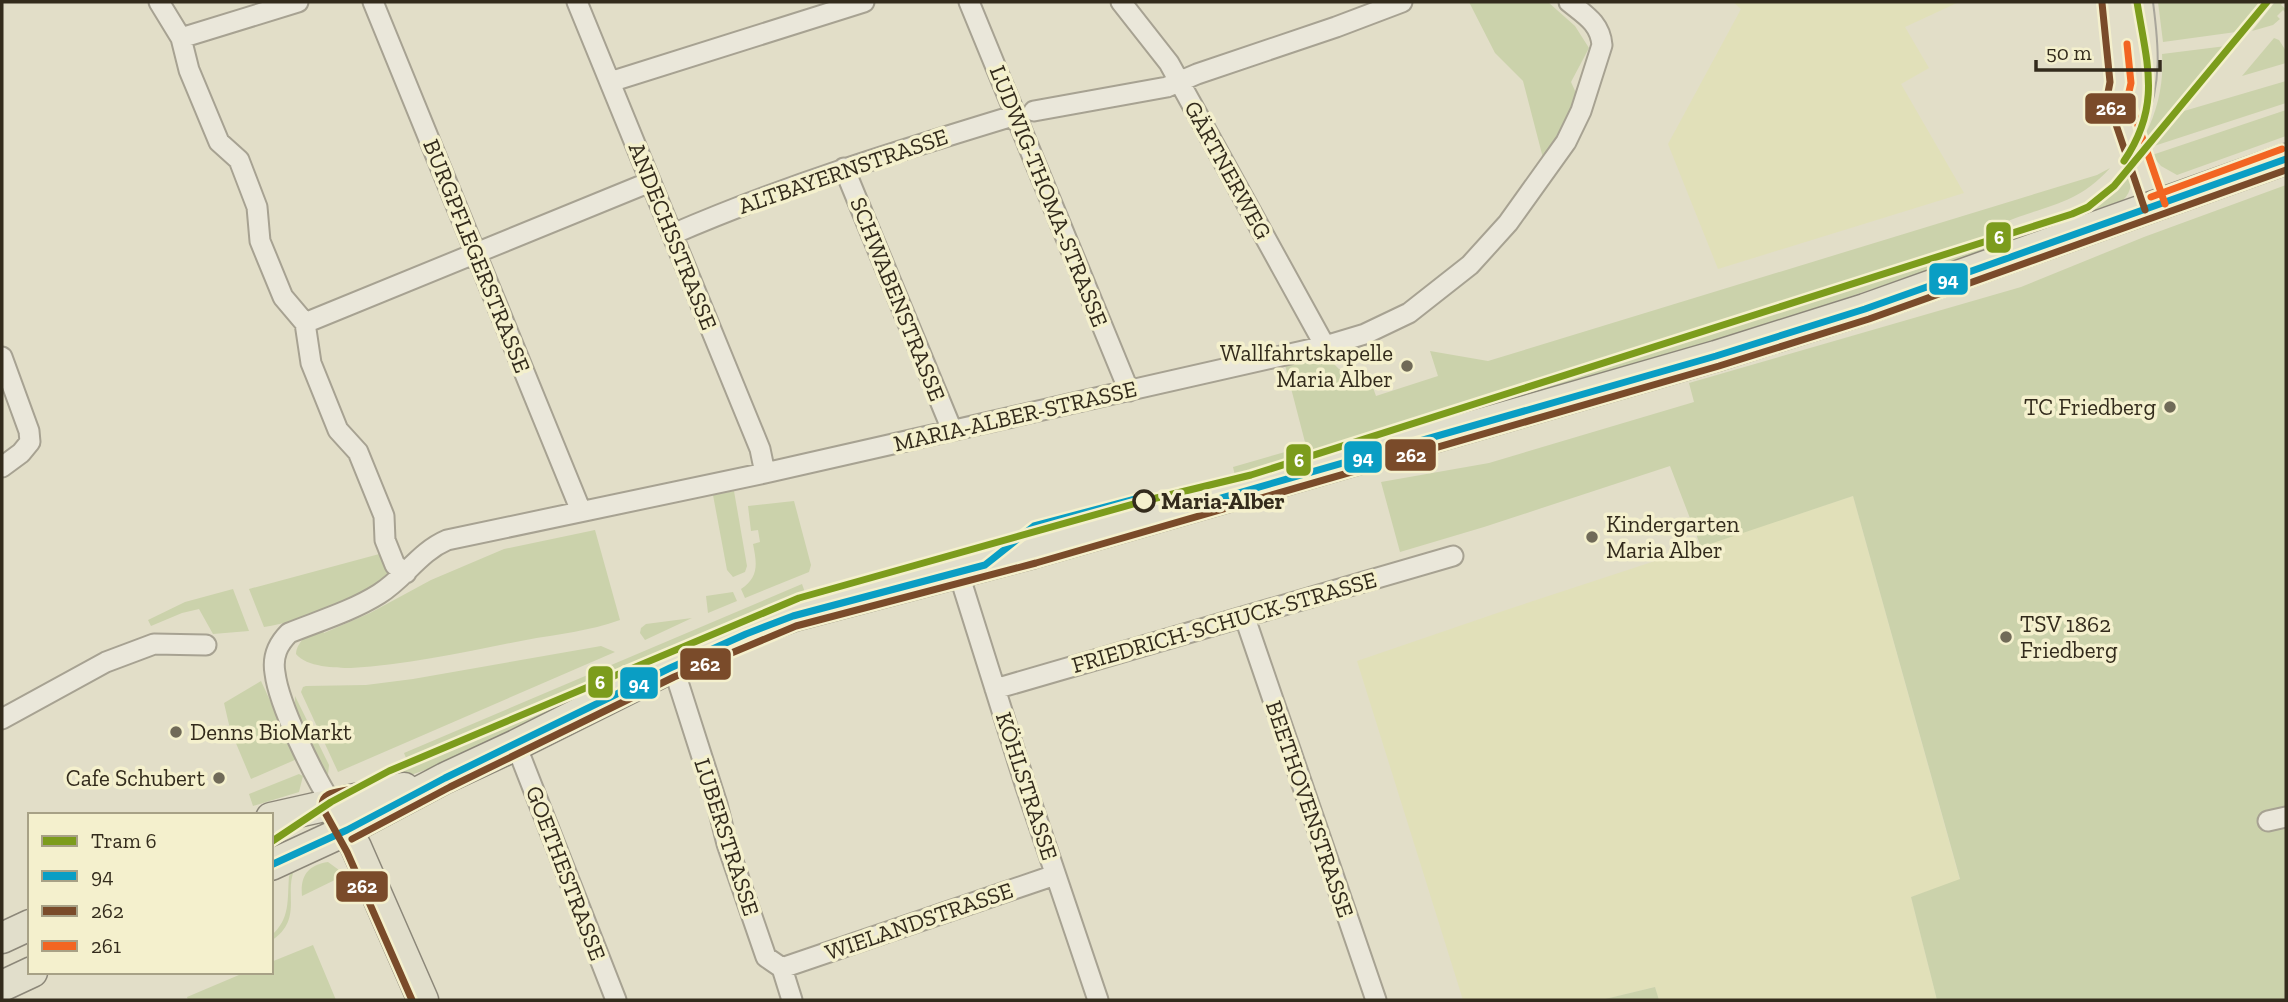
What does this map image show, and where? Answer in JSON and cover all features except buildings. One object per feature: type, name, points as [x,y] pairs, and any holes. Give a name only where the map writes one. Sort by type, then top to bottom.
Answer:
[{"type":"main road","points":[[273,863],[340,817],[445,778],[670,667],[793,616],[1049,548],[1716,356],[1865,309],[2286,159]]},
{"type":"main road","points":[[273,818],[340,817]]},
{"type":"main road","points":[[340,817],[423,1000]]},
{"type":"main road","points":[[2,938],[28,926]]},
{"type":"main road","points":[[2,986],[28,974]]},
{"type":"street","points":[[159,2],[181,38],[189,70],[219,142],[239,160],[257,207],[260,241],[283,297],[304,323],[312,363],[338,430],[358,452],[384,516],[385,540],[395,565],[406,573]]},
{"type":"street","points":[[181,38],[298,2]]},
{"type":"street","name":"BURGPFLEGERSTRASSE","points":[[373,2],[581,511]]},
{"type":"street","name":"ANDECHSSTRASSE","points":[[577,2],[760,449],[765,473]]},
{"type":"street","points":[[610,82],[864,2]]},
{"type":"street","name":"LUDWIG-THOMA-STRASSE","points":[[969,2],[1025,113],[1129,391]]},
{"type":"street","name":"GÄRTNERWEG","points":[[1121,2],[1169,63],[1325,346]]},
{"type":"street","name":"ALTBAYERNSTRASSE","points":[[673,234],[750,201],[844,167],[1025,113],[1180,83],[1197,74],[1372,7],[1402,2]]},
{"type":"street","name":"MARIA-ALBER-STRASSE","points":[[340,817],[309,761],[281,697],[274,672],[279,643],[289,634],[379,594],[406,573],[422,554],[447,540],[765,473],[1325,346],[1364,334],[1409,313],[1470,265],[1508,223],[1566,142],[1581,111],[1602,45],[1596,23],[1569,2]]},
{"type":"street","name":"SCHWABENSTRASSE","points":[[844,167],[952,430]]},
{"type":"street","points":[[304,323],[650,181]]},
{"type":"street","points":[[2,357],[29,431],[30,442],[21,453],[2,467]]},
{"type":"street","name":"FRIEDRICH-SCHUCK-STRASSE","points":[[995,689],[1453,556]]},
{"type":"street","name":"KÖHLSTRASSE","points":[[958,571],[1098,1000]]},
{"type":"street","name":"BEETHOVENSTRASSE","points":[[1245,618],[1376,1000]]},
{"type":"street","points":[[2,719],[106,662],[154,644],[206,645]]},
{"type":"street","name":"LUBERSTRASSE","points":[[670,667],[682,695],[727,844],[766,957],[782,968],[792,1000]]},
{"type":"street","name":"GOETHESTRASSE","points":[[516,745],[617,1000]]},
{"type":"street","name":"WIELANDSTRASSE","points":[[782,968],[1055,875]]},
{"type":"green space","points":[[1469,2],[1548,2],[1575,26],[1589,48],[1571,82],[1576,93],[1566,132],[1543,158],[1523,81],[1495,53]]},
{"type":"green space","points":[[1733,2],[1959,2],[1905,27],[1929,68],[1901,84],[1964,193],[1718,269],[1668,144],[1741,9]]},
{"type":"green space","points":[[2158,2],[2262,2],[2236,32],[2163,42]]},
{"type":"green space","points":[[2275,2],[2283,2],[2281,5],[2286,9],[2286,13],[2283,10],[2277,16],[2280,19],[2273,25],[2252,31]]},
{"type":"green space","points":[[2274,38],[2279,40],[2286,51],[2286,63],[2242,76]]},
{"type":"green space","points":[[2226,46],[2149,138],[2145,135],[2159,96],[2162,54]]},
{"type":"green space","points":[[2286,81],[2286,103],[2154,146],[2184,111]]},
{"type":"green space","points":[[2286,110],[2286,136],[2177,175],[2161,166],[2152,155]]},
{"type":"green space","points":[[2110,168],[2097,181],[2072,197],[2003,223],[2009,239],[2060,223],[2106,199],[2131,173],[2131,186],[2127,195],[2109,209],[1733,336],[1237,484],[1233,467],[1306,446],[1285,365],[1327,357],[1339,369],[1366,368],[1376,396],[1438,376],[1430,351],[1488,361],[2097,175]]},
{"type":"green space","points":[[2286,185],[2286,1000],[1937,1000],[1911,897],[1960,879],[1853,496],[1701,547],[1670,466],[1400,552],[1381,482],[1489,463],[1694,402],[1689,383],[2021,287],[2144,237]]},
{"type":"green space","points":[[734,491],[747,566],[745,572],[733,577],[727,570],[713,495]]},
{"type":"green space","points":[[1853,496],[1960,880],[1911,897],[1937,1000],[1659,1000],[1655,987],[1601,1000],[1463,1000],[1357,661]]},
{"type":"green space","points":[[794,501],[811,565],[809,572],[745,598],[741,589],[751,580],[755,569],[753,544],[760,542],[758,530],[751,531],[748,506]]},
{"type":"green space","points":[[595,530],[620,620],[574,632],[395,664],[337,668],[307,662],[296,654],[301,641],[317,630],[321,628],[324,633],[370,613],[431,580],[504,549]]},
{"type":"green space","points":[[383,553],[389,575],[362,593],[296,620],[264,627],[249,589]]},
{"type":"green space","points":[[802,584],[807,598],[670,657],[428,769],[382,785],[381,781],[410,768],[404,753]]},
{"type":"green space","points":[[233,589],[249,631],[213,634],[199,609],[151,626],[148,620],[185,602]]},
{"type":"green space","points":[[733,592],[737,601],[708,613],[706,596]]},
{"type":"green space","points":[[692,618],[645,640],[640,633],[646,624]]},
{"type":"green space","points":[[601,646],[615,652],[338,772],[301,692],[306,686],[366,685],[413,679]]},
{"type":"green space","points":[[261,681],[297,759],[251,779],[230,729],[224,703]]},
{"type":"green space","points":[[295,696],[329,765],[328,775],[301,726]]},
{"type":"green space","points":[[299,774],[303,776],[299,792],[253,806],[249,794]]},
{"type":"green space","points":[[328,862],[343,873],[343,876],[302,896],[302,883],[310,869]]},
{"type":"green space","points":[[295,868],[290,915],[281,933],[273,939],[273,934],[285,915],[289,876]]},
{"type":"green space","points":[[313,945],[336,1000],[188,1000],[187,997],[241,974],[273,974],[273,961]]},
{"type":"green space","points":[[1655,987],[1659,1000],[1601,1000]]},
{"type":"tram line","name":"6","points":[[2124,161],[2136,141],[2147,102],[2147,65],[2137,2]]},
{"type":"tram line","points":[[2145,126],[2154,94],[2158,64],[2153,2]]},
{"type":"tram line","name":"6","points":[[273,841],[331,802],[389,771],[799,598],[1144,501],[1251,475],[2072,214],[2088,207],[2114,186],[2267,2]]},
{"type":"transit line","name":"262","points":[[2102,3],[2110,82],[2107,98],[2145,210]]},
{"type":"transit line","name":"261","points":[[2127,44],[2131,83],[2128,96],[2165,204]]},
{"type":"transit line","name":"261","points":[[2151,197],[2282,149]]},
{"type":"transit line","name":"94","points":[[273,864],[347,830],[445,778],[670,668],[746,634],[793,616],[985,565],[1034,526],[1143,497],[1200,504],[1716,356],[1865,309],[2286,159]]},
{"type":"transit line","name":"262","points":[[352,839],[450,787],[674,677],[796,626],[1036,563],[1719,366],[1869,319],[2286,170]]},
{"type":"transit line","name":"262","points":[[348,790],[327,796],[322,807],[347,852],[412,1000]]},
{"type":"place","name":"Wallfahrtskapelle Maria Alber","points":[[1407,366]]},
{"type":"place","name":"TC Friedberg","points":[[2170,407]]},
{"type":"place","name":"Maria-Alber","points":[[1144,501]]},
{"type":"place","name":"Kindergarten Maria Alber","points":[[1592,537]]},
{"type":"place","name":"TSV 1862 Friedberg","points":[[2006,637]]},
{"type":"place","name":"Denns BioMarkt","points":[[176,732]]},
{"type":"place","name":"Cafe Schubert","points":[[219,778]]}]
